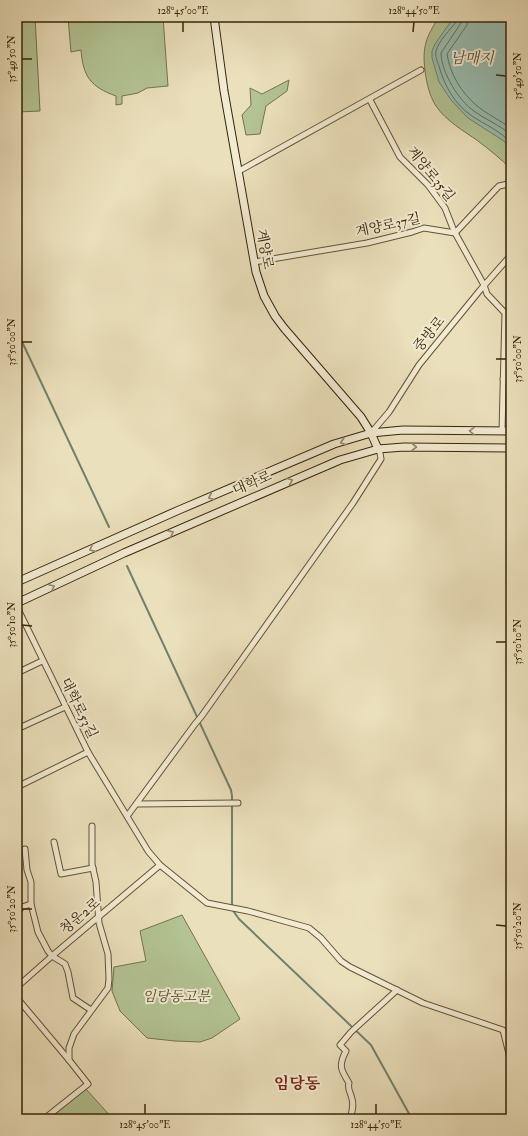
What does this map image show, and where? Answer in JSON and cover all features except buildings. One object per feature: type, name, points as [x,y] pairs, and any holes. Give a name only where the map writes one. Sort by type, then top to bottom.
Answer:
[{"type":"main road","name":"계양로","points":[[214,17],[223,84],[254,262],[264,296],[275,316],[361,417],[371,433],[378,449]]},
{"type":"main road","points":[[17,582],[179,510],[326,448],[371,433],[403,430],[511,431]]},
{"type":"main road","name":"대학로","points":[[17,603],[124,553],[244,500],[340,460],[378,449],[404,447],[511,448]]},
{"type":"street","points":[[238,171],[370,100],[421,70]]},
{"type":"street","name":"계양로35길","points":[[370,100],[400,157],[428,185],[445,208],[455,233],[484,285],[487,294],[505,313]]},
{"type":"street","points":[[455,233],[499,186],[508,184]]},
{"type":"street","name":"계양로37길","points":[[254,262],[367,243],[424,228],[455,233]]},
{"type":"street","name":"중방로","points":[[371,433],[389,412],[419,365],[484,285],[511,255]]},
{"type":"street","points":[[502,431],[505,313],[511,313]]},
{"type":"street","points":[[503,379],[511,379]]},
{"type":"street","points":[[128,815],[201,717],[353,503],[379,464],[381,459],[378,449]]},
{"type":"street","name":"대학로53길","points":[[17,607],[42,661],[88,752],[128,815],[148,851],[160,865],[208,902],[309,928],[321,938],[341,961],[423,1003],[503,1030],[511,1062]]},
{"type":"street","points":[[17,673],[42,661]]},
{"type":"street","points":[[17,729],[65,707]]},
{"type":"street","points":[[17,787],[88,752]]},
{"type":"street","points":[[137,804],[238,803]]},
{"type":"street","points":[[69,1060],[69,1048],[74,1034],[108,988],[109,979],[108,954],[98,916],[96,882],[91,854],[92,826]]},
{"type":"street","points":[[54,842],[61,874],[93,868]]},
{"type":"street","points":[[25,849],[27,870],[31,882],[30,904],[38,932],[52,956],[65,964],[73,998],[91,1010]]},
{"type":"street","name":"청운2로","points":[[17,988],[98,916],[160,865]]},
{"type":"street","points":[[17,912],[22,907],[30,904]]},
{"type":"street","points":[[350,1119],[353,1109],[352,1099],[348,1087],[349,1083],[341,1070],[342,1059],[346,1051],[340,1045],[351,1032],[397,990]]},
{"type":"street","points":[[17,998],[88,1084],[44,1119]]},
{"type":"green space","points":[[17,17],[35,17],[40,111],[17,112]]},
{"type":"green space","points":[[68,17],[163,17],[168,86],[147,88],[138,93],[122,96],[122,104],[116,105],[116,96],[107,93],[94,85],[86,74],[81,50],[71,52]]},
{"type":"green space","name":"남매지","points":[[439,17],[511,17],[511,169],[487,148],[445,116],[436,106],[432,98],[425,71],[424,55],[426,42]]},
{"type":"green space","points":[[289,80],[287,91],[266,106],[260,134],[246,135],[242,115],[251,105],[250,88],[262,94]]},
{"type":"green space","name":"임당동고분","points":[[182,915],[240,1019],[212,1038],[200,1042],[147,1038],[120,1011],[112,991],[114,967],[146,961],[140,931]]},
{"type":"green space","points":[[85,1088],[113,1119],[49,1119]]},
{"type":"water","name":"남매지","points":[[454,17],[511,17],[511,151],[504,141],[468,118],[451,100],[439,82],[432,58],[432,51],[435,44]]},
{"type":"waterway","points":[[17,331],[109,527]]},
{"type":"waterway","points":[[127,566],[231,790],[232,904],[234,912],[239,919],[371,1045],[412,1119]]},
{"type":"district","name":"임당동","points":[[297,1084]]}]
